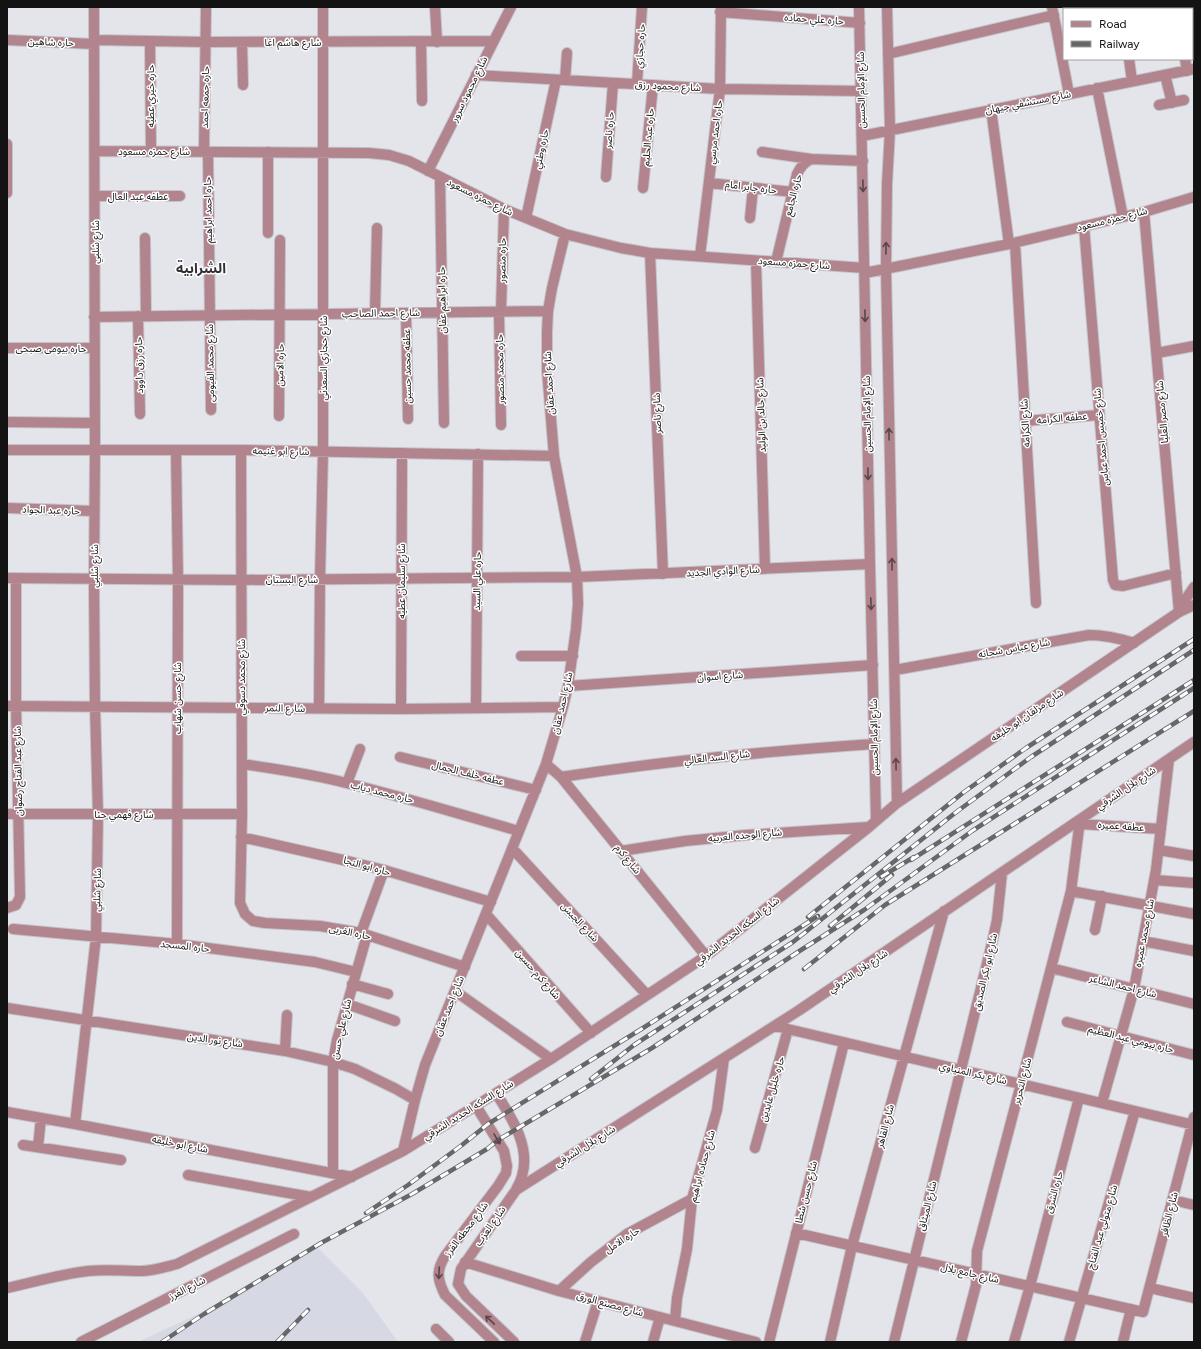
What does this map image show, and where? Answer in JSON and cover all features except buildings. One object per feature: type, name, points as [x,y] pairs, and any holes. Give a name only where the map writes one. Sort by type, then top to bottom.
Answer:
[{"type":"street","name":"شارع شلبي","points":[[75,1124],[96,937],[98,814],[94,580],[94,7]]},
{"type":"street","name":"حاره جمعه احمد","points":[[206,7],[206,152]]},
{"type":"street","name":"شارع حجازي السعدني","points":[[319,708],[323,452],[323,7]]},
{"type":"street","points":[[435,7],[436,42]]},
{"type":"street","name":"شارع محمود سرور","points":[[428,171],[511,7]]},
{"type":"street","name":"حاره حجازي","points":[[637,84],[642,7]]},
{"type":"street","name":"شارع الإمام الحسين","points":[[860,7],[874,744],[873,824]]},
{"type":"street","points":[[887,7],[890,130],[887,190],[886,269],[897,803]]},
{"type":"street","name":"حاره علي حماده","points":[[720,10],[860,22]]},
{"type":"street","name":"حاره احمد مرسي","points":[[700,256],[720,89],[720,10]]},
{"type":"street","points":[[888,54],[1053,11],[1069,94]]},
{"type":"street","name":"حاره شاهين","points":[[7,40],[94,42]]},
{"type":"street","name":"حاره خيري عطيه","points":[[150,41],[151,151]]},
{"type":"street","name":"شارع هاشم اغا","points":[[94,42],[492,42]]},
{"type":"street","points":[[242,42],[243,85]]},
{"type":"street","points":[[421,42],[422,101]]},
{"type":"street","name":"حاره وطني","points":[[526,218],[567,53]]},
{"type":"street","points":[[1129,60],[1132,81]]},
{"type":"street","points":[[1185,60],[1190,70]]},
{"type":"street","name":"شارع مستشفي جيهان","points":[[862,136],[1190,70]]},
{"type":"street","name":"شارع محمود رزق","points":[[476,75],[720,89],[861,91]]},
{"type":"street","points":[[1165,75],[1172,103]]},
{"type":"street","name":"حاره ناصر","points":[[606,177],[613,83]]},
{"type":"street","name":"حاره عبد الحليم","points":[[643,188],[653,85]]},
{"type":"street","points":[[1097,88],[1123,217]]},
{"type":"street","points":[[1159,105],[1184,100]]},
{"type":"street","name":"شارع الكرامه","points":[[991,109],[1012,244],[1036,603]]},
{"type":"street","points":[[7,148],[7,193]]},
{"type":"street","name":"شارع حمزه مسعود","points":[[95,151],[369,153],[389,155],[409,162],[504,209],[565,234],[614,247],[650,253],[865,270],[886,269],[1012,244],[1144,212],[1194,197]]},
{"type":"street","name":"حاره احمد ابراهيم","points":[[206,152],[209,315]]},
{"type":"street","points":[[268,152],[268,233]]},
{"type":"street","points":[[762,152],[811,159],[863,161]]},
{"type":"street","name":"حاره الجامع","points":[[776,262],[797,174],[800,167],[811,159]]},
{"type":"street","name":"حاره ابراهيم عفان","points":[[440,178],[444,422]]},
{"type":"street","name":"حاره جابر امام","points":[[709,183],[793,192]]},
{"type":"street","points":[[750,218],[753,188]]},
{"type":"street","name":"عطفه عبد العال","points":[[95,196],[180,196]]},
{"type":"street","name":"حاره منصور","points":[[500,312],[504,209]]},
{"type":"street","name":"شارع مصر العليا","points":[[1144,212],[1179,612]]},
{"type":"street","name":"شارع خميس احمد عباس","points":[[1084,226],[1113,580],[1115,585],[1123,586],[1176,573]]},
{"type":"street","points":[[375,313],[377,228]]},
{"type":"street","name":"شارع احمد عفان","points":[[403,1150],[414,1100],[425,1065],[546,764],[568,686],[576,629],[578,604],[577,577],[560,494],[554,456],[547,370],[548,311],[565,234]]},
{"type":"street","name":"حاره رزق داوود","points":[[140,414],[145,238]]},
{"type":"street","name":"حاره الامين","points":[[279,416],[280,240]]},
{"type":"street","name":"شارع ناصر","points":[[650,253],[663,574]]},
{"type":"street","name":"شارع خالد بن الوليد","points":[[756,261],[766,569]]},
{"type":"street","name":"شارع احمد الصاحب","points":[[94,317],[548,311]]},
{"type":"street","name":"حاره محمد منصور","points":[[500,312],[501,425]]},
{"type":"street","name":"عطفه محمد حسين","points":[[406,313],[408,419]]},
{"type":"street","name":"شارع محمد الفيومى","points":[[209,315],[211,410]]},
{"type":"street","points":[[1157,354],[1194,346]]},
{"type":"street","name":"حاره بيومى صبحى","points":[[7,348],[94,348]]},
{"type":"street","name":"عطفه الكرامه","points":[[1025,421],[1099,415]]},
{"type":"street","points":[[7,422],[95,423]]},
{"type":"street","name":"شارع ابو غنيمه","points":[[7,450],[241,450],[554,456]]},
{"type":"street","name":"شارع محمد دسوقي","points":[[240,903],[242,814],[241,450]]},
{"type":"street","name":"شارع حسن شهاب","points":[[176,451],[178,580],[178,944]]},
{"type":"street","name":"شارع سليمان عطيه","points":[[401,709],[402,453]]},
{"type":"street","name":"حاره علي السيد","points":[[476,708],[478,454]]},
{"type":"street","name":"حاره عبد الجواد","points":[[7,508],[94,511]]},
{"type":"street","name":"شارع الوادي الجديد","points":[[577,577],[870,564]]},
{"type":"street","name":"شارع البستان","points":[[12,579],[241,580],[577,577]]},
{"type":"street","name":"شارع عبد الفتاح رضوان","points":[[7,908],[16,905],[20,897],[19,814],[12,706],[12,579]]},
{"type":"street","name":"شارع مزلقان ابو خليفه","points":[[1179,612],[1194,587]]},
{"type":"street","name":"شارع مزلقان ابو خليفه","points":[[873,824],[897,803],[1179,612],[1194,605]]},
{"type":"street","name":"شارع عباس شحاته","points":[[894,670],[1088,635],[1104,635],[1134,643]]},
{"type":"street","points":[[521,656],[573,656]]},
{"type":"street","name":"شارع اسوان","points":[[568,686],[872,665]]},
{"type":"street","name":"شارع النمر","points":[[12,706],[178,706],[401,709],[563,707]]},
{"type":"street","name":"شارع بلال الشرقي","points":[[516,1190],[775,1026],[944,911],[1080,822],[1194,742]]},
{"type":"street","name":"شارع السد العالي","points":[[561,777],[640,765],[721,756],[802,748],[874,744]]},
{"type":"street","points":[[347,783],[360,750]]},
{"type":"street","name":"عطفه خلف الجمال","points":[[400,757],[536,790]]},
{"type":"street","name":"شارع محمد عميره","points":[[1102,1104],[1134,989],[1155,880],[1169,759]]},
{"type":"street","name":"حاره محمد دياب","points":[[242,764],[293,772],[347,783],[415,800],[520,831]]},
{"type":"street","name":"شارع كرم","points":[[546,764],[561,777],[706,956]]},
{"type":"street","name":"شارع فهمي حنا","points":[[7,814],[242,814]]},
{"type":"street","name":"عطفه عميره","points":[[1080,822],[1161,829]]},
{"type":"street","name":"شارع التحرير","points":[[961,1342],[976,1285],[975,1274],[977,1251],[1071,891],[1080,822]]},
{"type":"street","name":"شارع الوحده العربيه","points":[[622,851],[684,841],[873,824]]},
{"type":"street","name":"شارع السكه الحديد الشرقي","points":[[7,1288],[55,1276],[89,1271],[142,1271],[160,1269],[177,1264],[403,1150],[551,1059],[706,956],[873,824]]},
{"type":"street","name":"حاره ابو النجا","points":[[241,837],[384,870],[491,902]]},
{"type":"street","name":"شارع الجيش","points":[[512,848],[647,995]]},
{"type":"street","points":[[1159,850],[1194,856]]},
{"type":"street","name":"شارع علي حسن","points":[[333,1173],[333,1062],[337,1040],[356,972],[364,934],[384,870]]},
{"type":"street","name":"شارع ابو بكر الصديق","points":[[961,1070],[997,920],[1002,873]]},
{"type":"street","points":[[1155,880],[1194,883]]},
{"type":"street","points":[[1071,891],[1194,914]]},
{"type":"street","points":[[1095,930],[1102,896]]},
{"type":"street","name":"حاره الغربى","points":[[240,903],[245,914],[253,921],[320,926],[364,934],[465,967]]},
{"type":"street","name":"شارع القاهر","points":[[830,1342],[852,1246],[944,911]]},
{"type":"street","name":"شارع كرم حسين","points":[[486,914],[591,1033]]},
{"type":"street","name":"حاره المسجد","points":[[13,929],[178,944],[315,962],[356,972]]},
{"type":"street","points":[[1143,941],[1194,951]]},
{"type":"street","name":"شارع احمد الشاعر","points":[[1051,968],[1194,1004]]},
{"type":"street","points":[[352,984],[388,994]]},
{"type":"street","points":[[455,991],[551,1059]]},
{"type":"street","points":[[347,1004],[395,1021]]},
{"type":"street","name":"شارع نور الدين","points":[[7,1008],[285,1051],[333,1062],[355,1069],[414,1100]]},
{"type":"street","points":[[285,1051],[287,1015]]},
{"type":"street","name":"حاره بيومي عبد العظيم","points":[[1067,1022],[1194,1055]]},
{"type":"street","name":"شارع بكر المنياوي","points":[[775,1026],[1102,1104],[1193,1122]]},
{"type":"street","name":"حاره خليل عابدين","points":[[755,1148],[788,1030]]},
{"type":"street","name":"شارع حسن شطا","points":[[769,1342],[844,1042]]},
{"type":"street","name":"شارع حماده ابراهيم","points":[[674,1321],[687,1249],[692,1199],[717,1110],[724,1058]]},
{"type":"street","name":"شارع الميثاق","points":[[894,1342],[961,1070]]},
{"type":"street","name":"شارع العزب","points":[[496,1093],[513,1121],[522,1145],[524,1164],[522,1176],[516,1190],[465,1262],[458,1276],[458,1284],[461,1290],[484,1314],[514,1342]]},
{"type":"street","name":"حاره الشرق","points":[[1014,1342],[1079,1098]]},
{"type":"street","name":"شارع محطه الفرز","points":[[476,1106],[504,1151],[507,1166],[506,1173],[498,1186],[445,1256],[440,1265],[438,1275],[440,1286],[445,1295],[494,1342]]},
{"type":"street","name":"شارع متولي عبد الفتاح","points":[[1069,1342],[1135,1111]]},
{"type":"street","name":"شارع ابو خليفه","points":[[7,1112],[352,1176]]},
{"type":"street","points":[[38,1147],[41,1118]]},
{"type":"street","name":"شارع الظافر","points":[[1144,1312],[1193,1122]]},
{"type":"street","points":[[23,1145],[121,1160]]},
{"type":"street","points":[[188,1175],[311,1196]]},
{"type":"street","name":"حاره الامل","points":[[559,1291],[591,1262],[622,1238],[692,1199]]},
{"type":"street","points":[[1173,1200],[1194,1205]]},
{"type":"street","name":"شارع جامع بلال","points":[[796,1233],[1144,1312]]},
{"type":"street","name":"شارع الفرز","points":[[81,1342],[294,1234]]},
{"type":"street","name":"شارع مصنع الورق","points":[[465,1262],[559,1291],[660,1317],[728,1338],[756,1342]]},
{"type":"street","points":[[1150,1288],[1194,1298]]},
{"type":"street","points":[[585,1342],[598,1301]]},
{"type":"street","points":[[1123,1342],[1131,1309]]},
{"type":"street","points":[[653,1342],[660,1317]]},
{"type":"street","points":[[436,1330],[449,1342]]},
{"type":"shaded area","points":[[317,1247],[363,1293],[398,1342],[138,1342],[217,1305]]},
{"type":"railway","points":[[808,917],[964,792],[1026,748],[1194,639]]},
{"type":"railway","points":[[591,1079],[634,1045],[793,942],[955,813],[1031,757],[1194,650]]},
{"type":"railway","points":[[911,860],[1194,680]]},
{"type":"railway","points":[[162,1342],[204,1314],[321,1243],[412,1194],[487,1149],[498,1140],[652,1048],[864,910],[972,831],[1194,688]]},
{"type":"railway","points":[[804,969],[885,905],[1194,711]]},
{"type":"railway","points":[[881,877],[914,857]]},
{"type":"railway","points":[[830,926],[892,875]]},
{"type":"railway","points":[[366,1213],[408,1185],[488,1124],[643,1028],[818,916]]},
{"type":"railway","points":[[277,1342],[308,1310]]},
{"type":"district","name":"الشرابية","points":[[201,268]]}]
